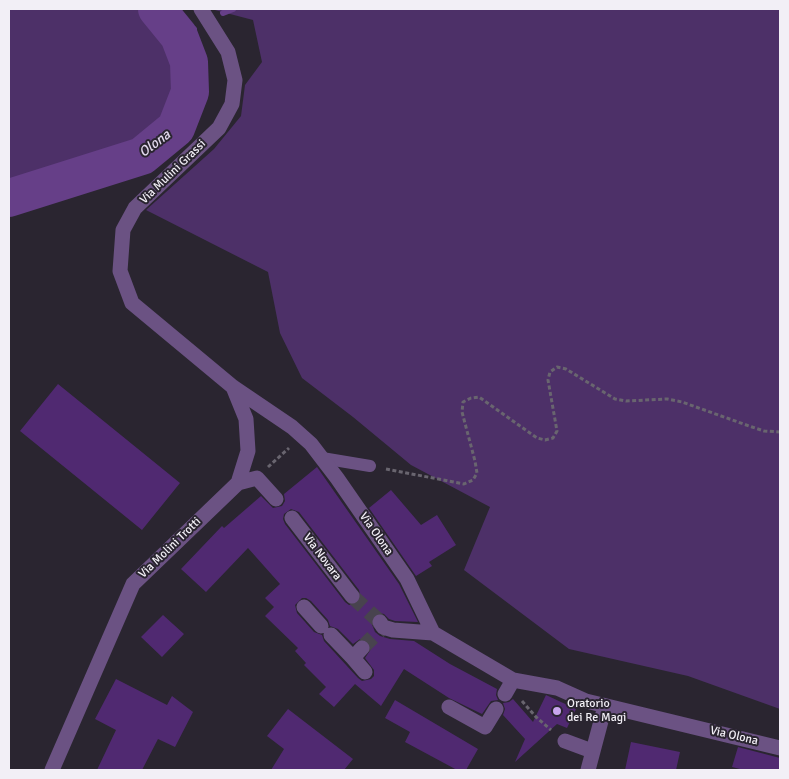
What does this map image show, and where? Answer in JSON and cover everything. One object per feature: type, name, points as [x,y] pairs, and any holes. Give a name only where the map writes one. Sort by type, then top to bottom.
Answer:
[{"type":"street","name":"Via Mulini Grassi","points":[[201,9],[228,52],[235,80],[232,104],[219,128],[135,208],[123,230],[120,271],[132,303],[232,388]]},
{"type":"street","name":"Via Olona","points":[[232,388],[292,427],[302,436],[322,458],[407,579],[433,632],[509,688],[557,688],[586,701],[780,748]]},
{"type":"street","name":"Via Molini Trotti","points":[[52,770],[133,584],[238,482],[248,451],[246,419],[232,388]]},
{"type":"street","points":[[238,482],[257,478],[276,499]]},
{"type":"street","name":"Via Novara","points":[[292,518],[352,596]]},
{"type":"street","points":[[304,607],[326,630],[357,653],[366,672]]},
{"type":"street","points":[[381,626],[407,631],[433,632]]},
{"type":"street","points":[[588,770],[605,706]]},
{"type":"street","points":[[449,707],[485,727],[496,710]]},
{"type":"street","points":[[565,741],[592,751]]},
{"type":"lane","points":[[322,458],[370,466]]},
{"type":"path","points":[[370,466],[464,484],[473,480],[477,473],[462,412],[463,402],[471,398],[480,397],[537,438],[545,440],[553,438],[557,431],[548,380],[550,372],[556,367],[566,369],[615,399],[626,401],[667,399],[682,402],[752,428],[780,432]]},
{"type":"path","points":[[257,478],[302,436]]},
{"type":"path","points":[[509,688],[536,718],[565,741]]},
{"type":"shaded area","points":[[9,9],[139,9],[165,42],[177,68],[177,94],[165,122],[136,147],[9,184]]},
{"type":"shaded area","points":[[211,9],[780,9],[780,709],[688,676],[569,649],[464,570],[490,507],[411,465],[302,378],[280,333],[268,272],[146,210],[214,149],[241,116],[245,85],[262,62],[253,20]]},
{"type":"building","points":[[58,384],[180,483],[142,530],[20,431]]},
{"type":"building","points":[[317,467],[399,584],[418,622],[395,621],[379,613],[375,614],[371,622],[375,632],[380,636],[390,639],[414,641],[450,664],[497,689],[496,695],[498,700],[491,701],[482,714],[449,698],[404,669],[381,706],[355,684],[334,707],[319,694],[326,687],[304,665],[306,663],[295,651],[298,648],[265,616],[274,607],[265,598],[280,584],[248,548],[206,592],[181,569],[222,526],[224,528],[261,496],[273,508],[282,506],[285,501],[284,494]],"holes":[[[291,509],[299,512],[359,590],[361,599],[357,604],[349,605],[345,602],[285,524],[284,514]],[[302,598],[311,601],[328,620],[330,626],[338,629],[353,644],[360,639],[369,641],[371,649],[365,658],[374,670],[374,676],[371,679],[362,681],[358,678],[324,641],[322,635],[314,632],[297,613],[295,605]]]},
{"type":"building","points":[[391,490],[421,525],[437,515],[456,545],[429,562],[432,566],[416,576],[369,508]]},
{"type":"building","points":[[163,615],[184,634],[162,657],[141,637]]},
{"type":"building","points":[[116,679],[167,705],[172,696],[193,712],[175,747],[158,739],[142,770],[97,770],[116,730],[95,719]]},
{"type":"building","points":[[546,695],[576,709],[567,728],[557,724],[515,762],[525,739],[503,715],[505,709],[503,703],[513,699],[533,722]]},
{"type":"building","points":[[395,700],[478,749],[466,770],[457,770],[405,742],[410,732],[385,718]]},
{"type":"building","points":[[288,709],[353,759],[344,770],[271,770],[284,749],[267,736]]},
{"type":"building","points":[[631,742],[680,752],[676,770],[625,770]]},
{"type":"building","points":[[738,747],[780,758],[780,770],[744,770],[732,767]]},
{"type":"waterway","name":"Olona","points":[[9,198],[142,156],[176,128],[190,92],[189,62],[179,36],[157,9]]},
{"type":"waterway","points":[[223,13],[233,9]]},
{"type":"waterway","points":[[179,36],[194,29]]},
{"type":"tunnel","points":[[352,596],[380,622]]},
{"type":"tunnel","points":[[362,648],[380,630]]},
{"type":"place","name":"Oratorio dei Re Magi","points":[[557,711]]}]
